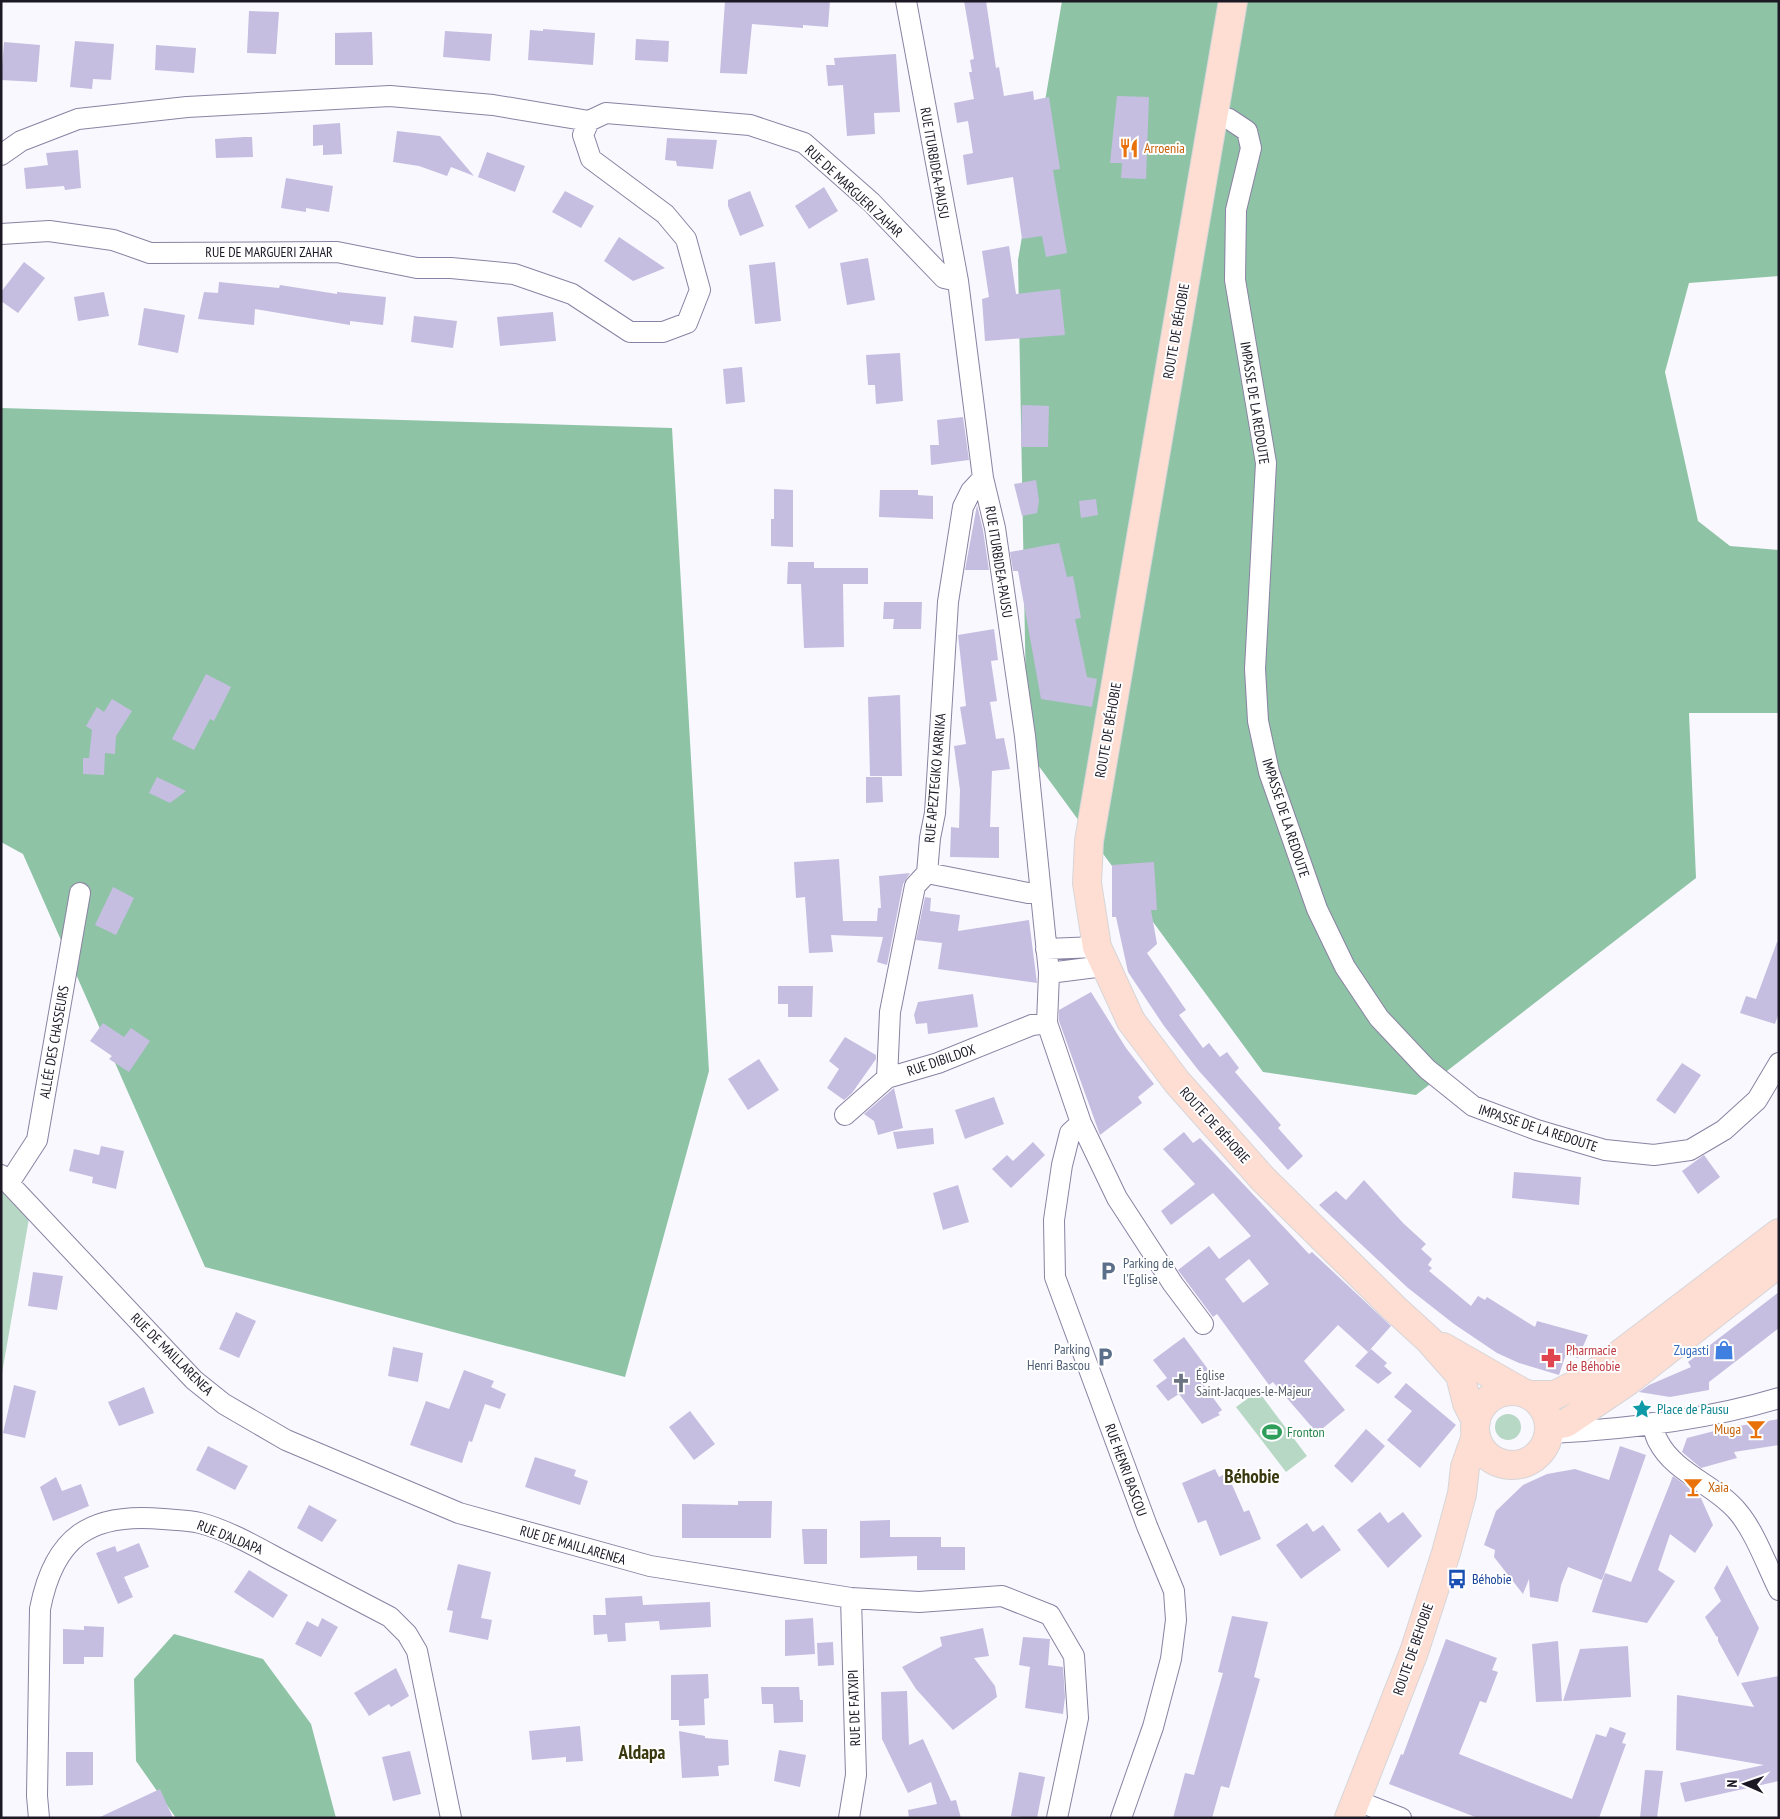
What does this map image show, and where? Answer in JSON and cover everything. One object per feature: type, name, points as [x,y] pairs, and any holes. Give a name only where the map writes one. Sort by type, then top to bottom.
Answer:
[{"type":"main road","name":"ROUTE DE BÉHOBIE","points":[[1233,1],[1089,841],[1087,883],[1100,956],[1131,1021],[1177,1082],[1270,1186],[1394,1308],[1430,1340],[1460,1375],[1476,1429]]},
{"type":"main road","points":[[1516,1465],[1505,1464],[1491,1458],[1480,1446],[1476,1429],[1480,1410],[1486,1401],[1502,1392],[1555,1395],[1590,1377],[1779,1233]]},
{"type":"main road","points":[[1550,1430],[1566,1423],[1628,1381],[1779,1263]]},
{"type":"main road","name":"ROUTE DE BÉHOBIE","points":[[1430,1340],[1525,1393]]},
{"type":"main road","points":[[1462,1494],[1487,1478],[1527,1462],[1538,1455],[1545,1446],[1550,1430],[1545,1410],[1525,1393]]},
{"type":"main road","name":"ROUTE DE BEHOBIE","points":[[1352,1809],[1414,1652],[1462,1494],[1466,1468],[1476,1429]]},
{"type":"street","name":"RUE ITURBIDEA-PAUSU","points":[[906,1],[958,281],[983,478],[995,528],[1023,726],[1049,973],[1040,1024],[1081,1123],[1116,1198],[1173,1284],[1203,1324]]},
{"type":"street","name":"RUE DE MARGUERI ZAHAR","points":[[1,156],[20,142],[78,119],[187,106],[390,96],[493,105],[589,121],[606,113],[750,125],[804,143],[871,202],[944,278],[958,281]]},
{"type":"street","name":"IMPASSE DE LA REDOUTE","points":[[1213,115],[1229,119],[1247,132],[1251,148],[1236,210],[1235,280],[1266,463],[1255,669],[1258,721],[1269,772],[1317,909],[1345,968],[1379,1018],[1427,1069],[1473,1106],[1537,1130],[1605,1150],[1654,1155],[1690,1150],[1724,1130],[1757,1100],[1779,1063]]},
{"type":"street","name":"RUE DE MARGUERI ZAHAR","points":[[1,234],[49,231],[113,240],[150,253],[337,252],[417,268],[451,268],[514,274],[572,294],[630,332],[663,332],[687,323],[700,290],[686,239],[665,214],[591,159],[583,135],[589,121]]},
{"type":"street","name":"RUE APEZTEGIKO KARRIKA","points":[[887,1078],[890,1012],[915,886],[927,872],[930,838],[935,813],[948,602],[963,507],[971,491],[983,478]]},
{"type":"street","points":[[927,872],[1028,894],[1040,893]]},
{"type":"street","name":"ALLÉE DES CHASSEURS","points":[[5,1179],[37,1140],[80,893]]},
{"type":"street","points":[[1046,950],[1100,956]]},
{"type":"street","points":[[1049,973],[1100,956]]},
{"type":"street","name":"RUE DIBILDOX","points":[[844,1115],[887,1078],[938,1063],[1040,1024]]},
{"type":"street","name":"RUE HENRI BASCOU","points":[[1081,1123],[1070,1134],[1062,1165],[1054,1220],[1055,1277],[1147,1526],[1174,1591],[1176,1620],[1171,1659],[1153,1727],[1121,1818]]},
{"type":"street","name":"RUE DE MAILLARENEA","points":[[5,1179],[194,1380],[224,1404],[286,1440],[460,1513],[650,1566],[851,1598],[919,1602],[1002,1596],[1050,1615],[1074,1656],[1078,1718],[1058,1818]]},
{"type":"street","points":[[1550,1430],[1586,1431],[1652,1423],[1722,1412],[1779,1398]]},
{"type":"street","points":[[1652,1423],[1657,1440],[1664,1451],[1683,1468],[1715,1490],[1740,1513],[1779,1590]]},
{"type":"street","name":"RUE D'ALDAPA","points":[[39,1818],[37,1796],[40,1610],[45,1586],[65,1548],[85,1530],[107,1520],[132,1516],[200,1523],[251,1544],[390,1617],[407,1634],[417,1651],[451,1818]]},
{"type":"street","name":"RUE DE FATXIPI","points":[[849,1818],[856,1775],[851,1598]]},
{"type":"street","points":[[1352,1809],[1401,1818]]},
{"type":"green space","points":[[1062,1],[1779,1],[1779,276],[1689,283],[1665,372],[1698,521],[1730,546],[1779,550],[1779,713],[1689,713],[1696,878],[1416,1095],[1263,1072],[1027,750],[1018,260]]},
{"type":"green space","points":[[1,408],[672,428],[709,1071],[625,1377],[205,1267],[23,854],[1,842]]},
{"type":"green space","points":[[1,1184],[31,1207],[1,1379]]},
{"type":"green space","name":"Fronton","points":[[1258,1391],[1307,1456],[1286,1472],[1236,1407]]},
{"type":"green space","points":[[1508,1414],[1517,1418],[1521,1427],[1517,1436],[1508,1440],[1499,1436],[1495,1427],[1499,1418]]},
{"type":"green space","points":[[174,1634],[263,1659],[311,1724],[336,1818],[176,1818],[136,1761],[134,1679]]},
{"type":"building","points":[[725,1],[830,1],[828,27],[803,25],[803,28],[752,24],[747,74],[720,73]]},
{"type":"building","points":[[964,1],[986,1],[996,68],[999,67],[1004,96],[1033,91],[1034,100],[1049,97],[1060,169],[1053,170],[1067,253],[1046,257],[1042,236],[1022,239],[1013,177],[967,185],[963,155],[973,153],[968,121],[957,123],[954,103],[974,99],[969,72],[972,72],[970,60],[974,59]]},
{"type":"building","points":[[249,11],[279,12],[276,54],[247,53]]},
{"type":"building","points":[[543,29],[595,33],[593,65],[528,60],[530,30],[543,31]]},
{"type":"building","points":[[445,31],[492,34],[490,61],[443,57]]},
{"type":"building","points":[[372,32],[373,65],[335,65],[335,33]]},
{"type":"building","points":[[636,39],[669,41],[668,62],[635,60]]},
{"type":"building","points":[[75,41],[114,44],[111,80],[93,79],[92,89],[70,87]]},
{"type":"building","points":[[4,42],[40,45],[37,82],[1,80]]},
{"type":"building","points":[[156,45],[196,48],[194,73],[155,70]]},
{"type":"building","points":[[896,54],[900,112],[874,113],[875,134],[847,136],[843,85],[828,86],[826,65],[835,65],[834,58]]},
{"type":"building","name":"Arroenia","points":[[1117,96],[1149,97],[1146,179],[1121,178],[1122,163],[1110,163]]},
{"type":"building","points":[[340,123],[342,154],[323,155],[323,145],[313,146],[313,125]]},
{"type":"building","points":[[397,131],[440,136],[474,176],[451,167],[447,176],[419,166],[393,162]]},
{"type":"building","points":[[252,137],[253,157],[216,158],[215,139]]},
{"type":"building","points":[[667,138],[717,140],[713,169],[677,166],[676,161],[665,160]]},
{"type":"building","points":[[78,150],[81,188],[65,190],[64,186],[26,189],[24,168],[48,165],[46,153]]},
{"type":"building","points":[[487,152],[525,166],[515,192],[478,177]]},
{"type":"building","points":[[286,178],[333,186],[329,212],[306,208],[306,212],[281,208]]},
{"type":"building","points":[[824,187],[838,211],[809,229],[795,206]]},
{"type":"building","points":[[565,191],[594,206],[581,228],[552,212]]},
{"type":"building","points":[[750,191],[764,226],[740,236],[728,206],[728,200]]},
{"type":"building","points":[[619,237],[665,268],[633,281],[604,261]]},
{"type":"building","points":[[1009,246],[1016,294],[1060,289],[1065,335],[985,341],[982,299],[989,297],[982,251]]},
{"type":"building","points":[[868,258],[875,300],[847,305],[840,263]]},
{"type":"building","points":[[24,262],[45,278],[18,313],[1,301],[1,292]]},
{"type":"building","points":[[775,262],[781,321],[755,324],[749,265]]},
{"type":"building","points":[[219,282],[279,288],[280,285],[337,294],[337,292],[386,297],[383,325],[350,321],[350,325],[255,309],[254,325],[198,319],[204,292],[218,293]]},
{"type":"building","points":[[104,292],[109,316],[78,321],[74,297]]},
{"type":"building","points":[[144,308],[185,315],[178,353],[138,345]]},
{"type":"building","points":[[553,312],[556,341],[500,346],[497,317]]},
{"type":"building","points":[[414,316],[457,321],[453,348],[411,342]]},
{"type":"building","points":[[900,353],[903,401],[876,404],[875,385],[868,385],[866,355]]},
{"type":"building","points":[[742,367],[745,402],[726,404],[723,369]]},
{"type":"building","points":[[1022,405],[1049,406],[1048,447],[1021,447]]},
{"type":"building","points":[[963,417],[969,460],[931,465],[930,445],[939,445],[937,420]]},
{"type":"building","points":[[1036,480],[1039,501],[1037,513],[1022,516],[1014,484]]},
{"type":"building","points":[[774,489],[793,490],[793,547],[771,546],[771,519],[774,519]]},
{"type":"building","points":[[880,490],[918,490],[918,495],[933,496],[933,519],[879,517]]},
{"type":"building","points":[[1096,499],[1098,515],[1081,518],[1079,501]]},
{"type":"building","points":[[977,505],[989,570],[965,570]]},
{"type":"building","points":[[1059,543],[1067,577],[1073,576],[1081,618],[1075,619],[1087,677],[1097,679],[1092,707],[1041,699],[1018,571],[1013,571],[1010,552]]},
{"type":"building","points":[[788,562],[814,562],[814,568],[868,568],[868,584],[843,584],[844,647],[804,648],[801,584],[787,584]]},
{"type":"building","points":[[884,602],[922,602],[921,629],[893,629],[894,619],[883,619]]},
{"type":"building","points":[[994,629],[998,660],[991,661],[997,701],[990,702],[996,739],[1004,738],[1010,769],[992,771],[990,827],[999,827],[999,858],[950,857],[951,827],[959,828],[960,790],[954,746],[966,744],[960,707],[966,706],[958,635]]},
{"type":"building","points":[[206,674],[231,687],[214,721],[210,719],[194,750],[172,739]]},
{"type":"building","points":[[900,695],[902,776],[870,776],[868,697]]},
{"type":"building","points":[[112,699],[132,711],[116,736],[115,754],[105,753],[104,775],[83,774],[83,758],[89,758],[92,730],[86,726],[97,707],[104,712]]},
{"type":"building","points":[[157,777],[186,791],[170,803],[149,793]]},
{"type":"building","points":[[866,777],[882,777],[883,802],[866,803]]},
{"type":"building","points":[[839,859],[843,921],[877,921],[878,908],[881,908],[879,876],[910,873],[903,884],[887,965],[877,962],[883,937],[831,935],[833,952],[809,953],[805,897],[796,898],[794,862]]},
{"type":"building","points":[[1154,862],[1157,910],[1151,910],[1157,944],[1147,953],[1186,1010],[1179,1015],[1203,1048],[1209,1043],[1220,1057],[1227,1052],[1239,1068],[1235,1072],[1281,1125],[1278,1128],[1303,1156],[1288,1170],[1199,1071],[1164,1026],[1128,972],[1116,917],[1112,917],[1112,865]]},
{"type":"building","points":[[113,887],[134,898],[116,935],[95,925]]},
{"type":"building","points":[[925,897],[931,898],[930,911],[960,915],[958,931],[1029,920],[1037,983],[938,969],[942,943],[916,940]]},
{"type":"building","points":[[1777,942],[1779,942],[1779,1012],[1775,1024],[1740,1013],[1746,996],[1756,999]]},
{"type":"building","points":[[778,986],[813,986],[812,1017],[788,1017],[788,1004],[778,1004]]},
{"type":"building","points":[[1091,992],[1126,1048],[1154,1084],[1138,1097],[1142,1103],[1100,1135],[1059,1021],[1059,1010]]},
{"type":"building","points":[[973,994],[978,1027],[928,1034],[927,1023],[916,1024],[914,1015],[918,1002]]},
{"type":"building","points":[[103,1023],[124,1037],[131,1028],[150,1041],[129,1072],[109,1059],[112,1056],[90,1041]]},
{"type":"building","points":[[845,1037],[876,1055],[876,1059],[852,1093],[844,1100],[827,1088],[839,1069],[829,1061]]},
{"type":"building","points":[[759,1059],[779,1090],[748,1110],[728,1079]]},
{"type":"building","points":[[1682,1063],[1701,1075],[1675,1114],[1656,1100]]},
{"type":"building","points":[[894,1088],[903,1128],[878,1135],[874,1121],[864,1114]]},
{"type":"building","points":[[994,1097],[1004,1124],[965,1139],[955,1110]]},
{"type":"building","points":[[933,1128],[934,1144],[897,1149],[893,1132]]},
{"type":"building","points":[[1184,1132],[1193,1143],[1200,1138],[1309,1254],[1312,1252],[1391,1326],[1368,1352],[1338,1325],[1304,1361],[1345,1410],[1317,1433],[1273,1382],[1269,1385],[1217,1314],[1213,1317],[1178,1270],[1209,1246],[1219,1259],[1251,1236],[1213,1193],[1171,1225],[1161,1211],[1195,1184],[1163,1149]],"holes":[[[1249,1259],[1269,1284],[1243,1303],[1225,1279]]]},
{"type":"building","points":[[1033,1142],[1045,1155],[1011,1188],[992,1169],[1007,1155],[1013,1161]]},
{"type":"building","points":[[101,1146],[124,1151],[116,1189],[92,1183],[93,1177],[69,1171],[74,1149],[99,1155]]},
{"type":"building","points":[[1704,1155],[1720,1177],[1698,1194],[1682,1171]]},
{"type":"building","points":[[1514,1172],[1581,1177],[1579,1205],[1512,1198]]},
{"type":"building","points":[[1364,1180],[1403,1223],[1426,1244],[1421,1249],[1432,1259],[1428,1265],[1432,1268],[1429,1271],[1471,1306],[1478,1296],[1485,1300],[1487,1297],[1535,1327],[1537,1321],[1588,1335],[1578,1358],[1566,1354],[1559,1375],[1519,1363],[1497,1353],[1454,1324],[1408,1288],[1319,1205],[1336,1191],[1346,1200]]},
{"type":"building","points":[[958,1185],[969,1222],[943,1230],[933,1193]]},
{"type":"building","points":[[33,1272],[63,1276],[57,1310],[28,1306]]},
{"type":"building","points":[[1779,1292],[1779,1328],[1709,1382],[1709,1390],[1670,1397],[1639,1392],[1649,1385],[1691,1367],[1688,1362]]},
{"type":"building","points":[[236,1312],[256,1321],[239,1358],[219,1349]]},
{"type":"building","name":"Église Saint-Jacques-le-Majeur","points":[[1184,1337],[1210,1372],[1200,1380],[1222,1410],[1218,1413],[1220,1415],[1202,1424],[1179,1394],[1168,1401],[1156,1386],[1167,1378],[1153,1360]]},
{"type":"building","points":[[393,1347],[423,1353],[418,1382],[388,1376]]},
{"type":"building","points":[[1371,1349],[1387,1363],[1384,1366],[1392,1373],[1378,1384],[1355,1366]]},
{"type":"building","points":[[464,1370],[494,1381],[491,1387],[506,1394],[500,1409],[485,1404],[472,1442],[469,1441],[462,1463],[410,1445],[426,1401],[449,1409]]},
{"type":"building","points":[[1406,1383],[1456,1425],[1420,1468],[1387,1440],[1412,1411],[1394,1397]]},
{"type":"building","points":[[14,1385],[36,1391],[25,1438],[3,1433]]},
{"type":"building","points":[[144,1387],[154,1413],[119,1426],[108,1402]]},
{"type":"building","points":[[690,1411],[715,1444],[694,1460],[669,1427]]},
{"type":"building","points":[[1779,1419],[1779,1445],[1734,1452],[1737,1458],[1701,1468],[1682,1452],[1687,1438],[1722,1429]]},
{"type":"building","points":[[1366,1429],[1385,1446],[1352,1483],[1334,1466]]},
{"type":"building","points":[[208,1446],[248,1466],[235,1490],[196,1470]]},
{"type":"building","points":[[1620,1446],[1646,1455],[1602,1580],[1568,1567],[1561,1585],[1558,1602],[1530,1597],[1529,1579],[1523,1594],[1494,1557],[1495,1550],[1484,1545],[1496,1511],[1523,1485],[1547,1474],[1575,1469],[1609,1480]]},
{"type":"building","points":[[535,1457],[576,1470],[574,1476],[588,1481],[580,1505],[525,1487]]},
{"type":"building","points":[[1215,1469],[1219,1477],[1227,1473],[1244,1512],[1249,1510],[1261,1539],[1220,1556],[1206,1520],[1198,1523],[1182,1483]]},
{"type":"building","points":[[1673,1476],[1700,1496],[1713,1525],[1695,1553],[1670,1534],[1658,1570],[1675,1581],[1647,1623],[1592,1612],[1605,1573],[1631,1582]]},
{"type":"building","points":[[56,1477],[62,1491],[81,1484],[89,1506],[53,1521],[40,1487]]},
{"type":"building","points":[[738,1501],[772,1501],[771,1538],[682,1538],[682,1504],[738,1505]]},
{"type":"building","points":[[309,1505],[337,1520],[322,1542],[297,1528]]},
{"type":"building","points":[[1380,1512],[1388,1523],[1403,1512],[1422,1536],[1388,1568],[1357,1530]]},
{"type":"building","points":[[890,1520],[890,1537],[941,1537],[941,1547],[965,1547],[965,1570],[917,1570],[917,1556],[860,1558],[860,1521]]},
{"type":"building","points":[[1307,1523],[1313,1532],[1323,1525],[1341,1550],[1301,1579],[1276,1545]]},
{"type":"building","points":[[802,1529],[827,1529],[827,1564],[804,1564]]},
{"type":"building","points":[[139,1543],[149,1567],[124,1577],[133,1597],[118,1604],[96,1553],[115,1546],[117,1552]]},
{"type":"building","points":[[458,1564],[491,1572],[481,1618],[492,1620],[488,1640],[449,1632],[453,1611],[447,1610]]},
{"type":"building","points":[[1727,1565],[1759,1628],[1738,1677],[1718,1641],[1718,1637],[1705,1617],[1721,1601],[1714,1588]]},
{"type":"building","points":[[249,1570],[288,1595],[273,1618],[234,1592]]},
{"type":"building","points":[[642,1596],[643,1605],[710,1602],[711,1627],[660,1630],[659,1621],[625,1623],[626,1641],[608,1642],[607,1634],[594,1635],[593,1615],[606,1615],[605,1598]]},
{"type":"building","points":[[1232,1616],[1268,1622],[1254,1677],[1260,1679],[1229,1788],[1221,1786],[1212,1818],[1173,1818],[1185,1773],[1194,1775],[1223,1673],[1218,1672]]},
{"type":"building","points":[[322,1618],[338,1627],[321,1657],[295,1644],[307,1621],[318,1627]]},
{"type":"building","points":[[813,1618],[815,1654],[785,1656],[785,1620]]},
{"type":"building","points":[[84,1626],[104,1627],[103,1657],[84,1657],[84,1664],[63,1664],[63,1629],[84,1630]]},
{"type":"building","points":[[983,1628],[989,1656],[974,1658],[995,1686],[997,1697],[953,1730],[916,1689],[902,1667],[942,1646],[940,1637]]},
{"type":"building","points":[[1023,1637],[1050,1639],[1048,1665],[1063,1667],[1065,1697],[1063,1714],[1025,1708],[1030,1667],[1019,1665]]},
{"type":"building","points":[[1446,1639],[1497,1658],[1492,1670],[1498,1672],[1486,1703],[1480,1701],[1459,1754],[1572,1799],[1596,1734],[1606,1737],[1610,1727],[1626,1733],[1622,1743],[1626,1744],[1599,1818],[1478,1818],[1389,1784],[1401,1754],[1403,1755]]},
{"type":"building","points":[[1558,1641],[1562,1701],[1536,1702],[1532,1644]]},
{"type":"building","points":[[833,1642],[834,1665],[818,1666],[817,1643]]},
{"type":"building","points":[[1628,1646],[1631,1697],[1563,1701],[1580,1649]]},
{"type":"building","points":[[396,1668],[409,1696],[391,1707],[389,1704],[369,1716],[354,1693]]},
{"type":"building","points":[[708,1674],[709,1698],[704,1699],[705,1725],[679,1726],[679,1720],[671,1720],[671,1675]]},
{"type":"building","points":[[1779,1676],[1779,1781],[1685,1802],[1680,1783],[1764,1765],[1676,1750],[1677,1695],[1754,1707],[1741,1683]]},
{"type":"building","points":[[761,1687],[799,1687],[800,1700],[803,1700],[803,1722],[774,1723],[773,1704],[762,1704]]},
{"type":"building","points":[[907,1691],[909,1745],[923,1739],[951,1801],[956,1800],[961,1818],[909,1818],[908,1810],[937,1804],[931,1782],[908,1793],[882,1739],[881,1692]]},
{"type":"building","points":[[580,1726],[583,1761],[566,1762],[566,1757],[532,1760],[529,1731]]},
{"type":"building","points":[[679,1731],[705,1736],[705,1738],[728,1740],[729,1765],[718,1766],[719,1776],[682,1778]]},
{"type":"building","points":[[779,1750],[806,1755],[800,1787],[774,1781]]},
{"type":"building","points":[[410,1751],[421,1794],[393,1801],[382,1757]]},
{"type":"building","points":[[66,1752],[93,1752],[93,1785],[66,1786]]},
{"type":"building","points":[[1645,1770],[1663,1771],[1657,1818],[1640,1818]]},
{"type":"building","points":[[1019,1772],[1045,1777],[1037,1818],[1011,1816]]},
{"type":"building","points":[[160,1789],[173,1818],[98,1818],[145,1796]]},
{"type":"place","name":"Arroenia","points":[[1129,148]]},
{"type":"place","name":"Parking de l'Eglise","points":[[1108,1271]]},
{"type":"place","name":"Zugasti","points":[[1724,1350]]},
{"type":"place","name":"Parking Henri Bascou","points":[[1105,1357]]},
{"type":"place","name":"Pharmacie de Béhobie","points":[[1551,1358]]},
{"type":"place","name":"Église Saint-Jacques-le-Majeur","points":[[1181,1383]]},
{"type":"place","name":"Place de Pausu","points":[[1642,1409]]},
{"type":"place","name":"Muga","points":[[1756,1429]]},
{"type":"place","name":"Fronton","points":[[1272,1432]]},
{"type":"place","name":"Xaia","points":[[1693,1487]]},
{"type":"place","name":"Béhobie","points":[[1457,1579]]},
{"type":"district","name":"Béhobie","points":[[1252,1476]]},
{"type":"district","name":"Aldapa","points":[[642,1752]]}]
